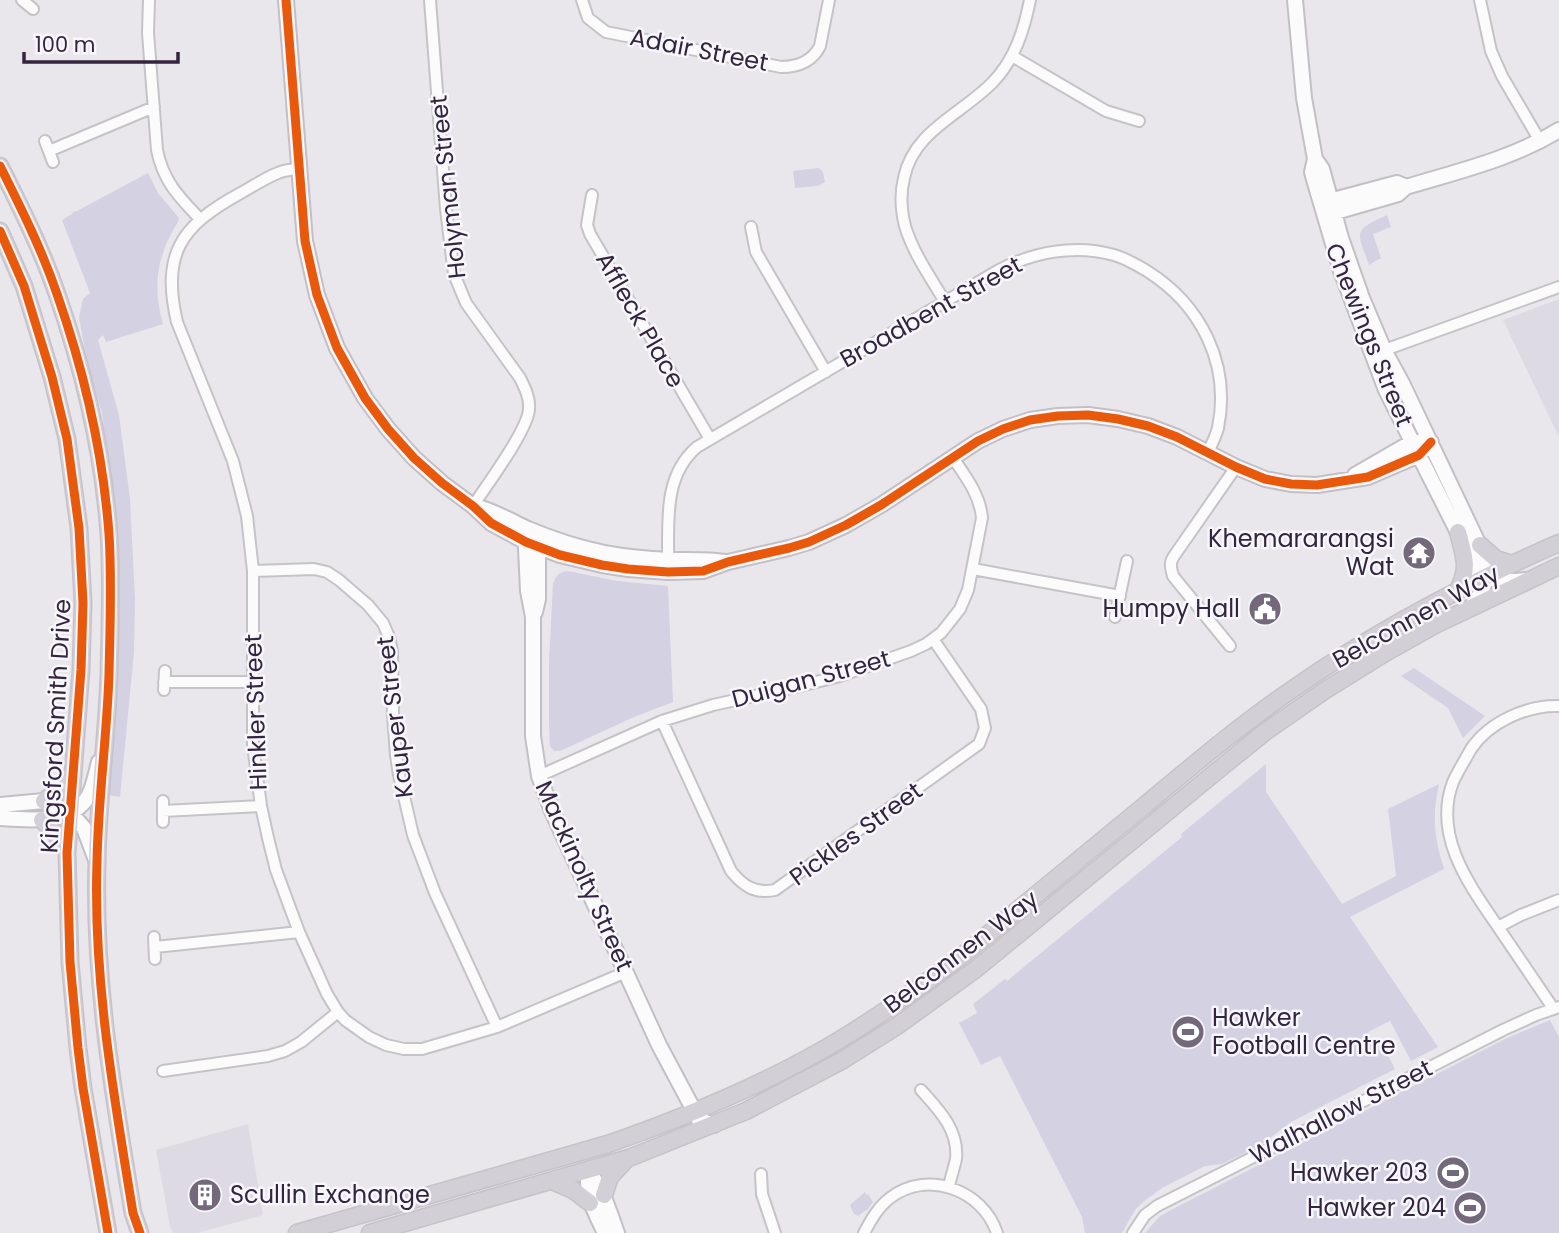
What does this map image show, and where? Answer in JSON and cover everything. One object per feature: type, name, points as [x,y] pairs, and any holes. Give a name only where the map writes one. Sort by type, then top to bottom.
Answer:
[{"type":"main road","name":"Kingsford Smith Drive","points":[[0,166],[25,215],[57,293],[81,372],[97,444],[109,536],[109,678],[96,862],[98,937],[104,1027],[112,1089],[133,1213],[140,1233]]},
{"type":"main road","name":"Kingsford Smith Drive","points":[[0,231],[30,304],[52,377],[66,439],[79,528],[83,603],[81,670],[67,853],[70,962],[85,1102],[108,1233]]},
{"type":"main road","points":[[1458,532],[1466,569],[1458,590]]},
{"type":"main road","name":"Belconnen Way","points":[[297,1233],[608,1144],[754,1085],[840,1039],[925,984],[964,954],[1210,751],[1290,691],[1382,633],[1458,590],[1559,543]]},
{"type":"main road","points":[[1479,545],[1496,559],[1512,564]]},
{"type":"main road","name":"Belconnen Way","points":[[370,1233],[629,1158],[714,1125],[793,1088],[843,1060],[897,1026],[976,970],[1223,766],[1294,712],[1391,649],[1472,606],[1559,566]]},
{"type":"main road","points":[[1210,751],[1223,766]]},
{"type":"main road","points":[[44,801],[59,790],[72,774]]},
{"type":"main road","points":[[42,820],[61,840],[67,853]]},
{"type":"main road","points":[[964,954],[976,970]]},
{"type":"main road","points":[[557,1160],[575,1163],[588,1171],[608,1144]]},
{"type":"main road","points":[[552,1181],[597,1199],[610,1177],[629,1158]]},
{"type":"main road","points":[[453,1189],[458,1208]]},
{"type":"street","points":[[22,0],[33,9]]},
{"type":"street","points":[[149,0],[148,33],[160,165],[166,180],[200,219]]},
{"type":"street","points":[[286,0],[308,259],[319,304],[337,348],[360,390],[389,430],[414,458],[491,523],[532,537],[704,571],[728,562],[789,548],[846,525],[978,441],[1030,420],[1088,415],[1118,418],[1167,433],[1265,479],[1291,484],[1317,485],[1348,480],[1431,442]]},
{"type":"street","name":"Holyman Street","points":[[430,0],[453,274],[466,303],[520,377],[527,391],[529,405],[525,425],[473,506]]},
{"type":"street","name":"Adair Street","points":[[582,0],[588,18],[606,32],[780,67],[793,67],[804,63],[817,51],[829,0]]},
{"type":"street","points":[[945,302],[913,248],[906,228],[901,198],[905,169],[923,138],[992,83],[1012,56],[1025,25],[1030,0]]},
{"type":"street","name":"Chewings Street","points":[[1295,0],[1306,113],[1315,159],[1312,172],[1327,208],[1346,270],[1379,352],[1386,390],[1477,570],[1486,577],[1488,564],[1431,442],[1402,383],[1379,352]]},
{"type":"street","points":[[1480,0],[1491,51],[1502,76],[1540,141]]},
{"type":"street","points":[[1012,56],[1106,111],[1139,121]]},
{"type":"street","points":[[49,152],[154,107]]},
{"type":"street","points":[[1327,208],[1398,194],[1406,187],[1502,158],[1559,130]]},
{"type":"street","name":"Hinkler Street","points":[[299,168],[278,172],[219,205],[193,225],[182,240],[174,259],[171,279],[177,322],[233,461],[247,516],[253,570],[253,746],[261,806],[276,870],[299,932],[338,1012],[360,1032],[386,1045],[404,1049],[422,1049],[497,1027],[626,972]]},
{"type":"street","name":"Affleck Place","points":[[592,195],[587,225],[590,234],[710,439]]},
{"type":"street","points":[[751,227],[756,252],[826,372]]},
{"type":"street","name":"Broadbent Street","points":[[668,566],[672,483],[690,453],[1016,261],[1037,254],[1080,250],[1116,256],[1139,265],[1180,296],[1197,317],[1213,353],[1219,379],[1217,429],[1208,453]]},
{"type":"street","points":[[1379,352],[1559,286]]},
{"type":"street","name":"Duigan Street","points":[[539,776],[662,721],[713,705],[840,676],[911,651],[941,633],[960,609],[968,590],[982,518],[977,495],[953,458]]},
{"type":"street","points":[[1230,646],[1173,576],[1170,567],[1174,556],[1236,467]]},
{"type":"street","points":[[532,537],[569,557]]},
{"type":"street","name":"Mackinolty Street","points":[[532,537],[538,574],[537,608],[533,617]]},
{"type":"street","name":"Mackinolty Street","points":[[532,537],[528,592],[533,617],[533,736],[539,776],[552,811],[689,1113]]},
{"type":"street","points":[[538,574],[548,562],[559,557],[628,569],[668,566]]},
{"type":"street","points":[[1115,617],[1127,561]]},
{"type":"street","name":"Kauper Street","points":[[253,570],[314,569],[327,572],[368,605],[383,623],[393,651],[393,715],[397,765],[413,835],[435,893],[497,1027]]},
{"type":"street","points":[[973,569],[1120,596]]},
{"type":"street","points":[[1472,606],[1482,593],[1486,577],[1506,582],[1528,580]]},
{"type":"street","name":"Pickles Street","points":[[662,721],[731,871],[743,885],[754,890],[775,890],[979,744],[985,728],[981,709],[933,639]]},
{"type":"street","points":[[165,681],[252,682]]},
{"type":"street","points":[[1556,1007],[1467,881],[1453,851],[1448,820],[1451,790],[1474,744],[1504,721],[1521,712],[1559,706]]},
{"type":"street","points":[[0,818],[42,820],[77,807],[90,793],[103,751]]},
{"type":"street","points":[[0,805],[44,801],[69,811],[84,828],[96,862]]},
{"type":"street","points":[[163,811],[261,806]]},
{"type":"street","points":[[1498,927],[1559,900]]},
{"type":"street","points":[[155,948],[299,932]]},
{"type":"street","name":"Walhallow Street","points":[[1133,1233],[1145,1215],[1157,1206],[1503,1030],[1556,1007]]},
{"type":"street","points":[[163,1071],[268,1056],[285,1051],[301,1042],[338,1012]]},
{"type":"street","points":[[921,1090],[943,1114],[956,1146],[949,1186]]},
{"type":"street","points":[[679,1138],[687,1124],[689,1113],[714,1125]]},
{"type":"street","points":[[588,1171],[597,1181],[597,1199],[606,1233]]},
{"type":"street","points":[[761,1174],[762,1194],[775,1233]]},
{"type":"street","points":[[864,1233],[879,1208],[898,1193],[931,1185],[949,1186],[970,1196],[992,1221],[997,1233]]},
{"type":"street","points":[[597,1199],[617,1233]]},
{"type":"shaded area","points":[[819,168],[823,172],[825,182],[818,186],[795,188],[793,171]]},
{"type":"shaded area","points":[[148,173],[158,193],[179,218],[165,247],[158,271],[158,297],[163,324],[106,342],[103,335],[98,340],[119,415],[130,499],[135,599],[134,652],[120,797],[109,795],[117,654],[118,530],[112,502],[102,413],[87,363],[79,317],[83,299],[90,293],[62,220],[74,211]]},
{"type":"shaded area","points":[[1387,215],[1391,227],[1373,234],[1381,258],[1369,265],[1360,233],[1368,225]]},
{"type":"shaded area","points":[[1559,299],[1559,437],[1503,320]]},
{"type":"shaded area","points":[[568,571],[617,581],[668,586],[673,702],[560,751],[554,751],[550,746],[549,725],[553,584],[558,574]]},
{"type":"shaded area","points":[[1414,668],[1485,716],[1463,738],[1448,708],[1401,676]]},
{"type":"shaded area","points":[[1266,764],[1266,792],[1342,904],[1396,876],[1388,809],[1439,784],[1435,826],[1444,869],[1350,917],[1438,1047],[1411,1061],[1390,1021],[1368,1032],[1374,1044],[1380,1040],[1395,1069],[1291,1122],[1261,1145],[1222,1164],[1205,1166],[1162,1188],[1135,1210],[1122,1233],[1085,1233],[1082,1217],[1000,1056],[981,1065],[959,1023],[977,1013],[973,1004],[1005,979],[1007,981]]},
{"type":"shaded area","points":[[1550,1020],[1559,1037],[1559,1233],[1145,1233],[1159,1217],[1169,1211],[1507,1038]]},
{"type":"shaded area","points":[[248,1124],[263,1215],[197,1233],[173,1233],[156,1150]]},
{"type":"shaded area","points":[[865,1192],[873,1202],[858,1216],[850,1205]]},
{"type":"cycle path","points":[[286,0],[305,241],[317,295],[337,348],[365,398],[414,458],[491,523],[526,542],[560,555],[602,565],[668,572],[703,571],[809,542],[881,505],[978,441],[1030,420],[1058,416],[1088,415],[1148,426],[1265,479],[1291,484],[1317,485],[1368,477],[1419,455],[1431,442]]},
{"type":"cycle path","points":[[0,166],[38,245],[67,323],[84,382],[102,473],[110,552],[110,622],[108,698],[98,838],[98,950],[112,1082],[133,1213],[140,1233]]},
{"type":"cycle path","points":[[0,231],[24,286],[52,377],[67,439],[79,528],[83,603],[81,670],[67,853],[70,962],[83,1088],[108,1233]]},
{"type":"place","name":"Khemararangsi Wat","points":[[1419,553]]},
{"type":"place","name":"Humpy Hall","points":[[1265,609]]},
{"type":"place","name":"Hawker Football Centre","points":[[1188,1032]]},
{"type":"place","name":"Hawker 203","points":[[1453,1173]]},
{"type":"place","name":"Scullin Exchange","points":[[205,1195]]},
{"type":"place","name":"Hawker 204","points":[[1470,1208]]}]
